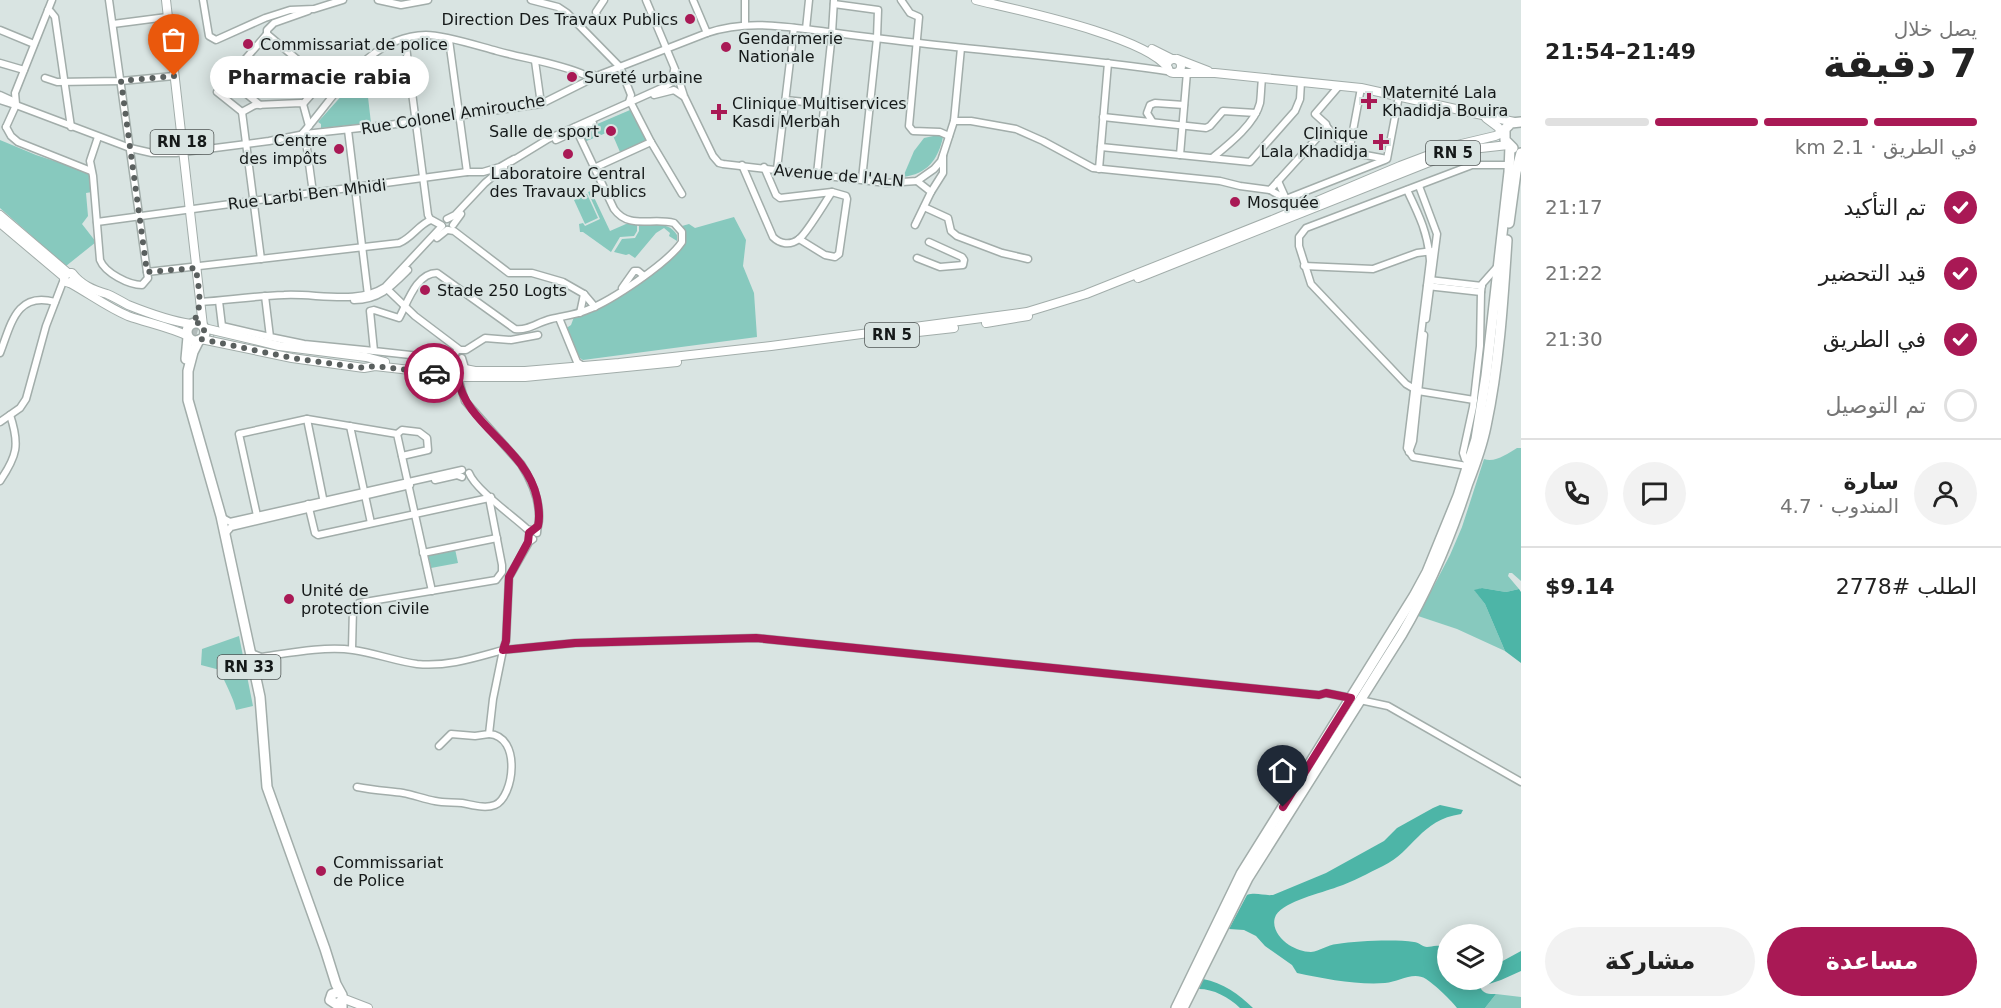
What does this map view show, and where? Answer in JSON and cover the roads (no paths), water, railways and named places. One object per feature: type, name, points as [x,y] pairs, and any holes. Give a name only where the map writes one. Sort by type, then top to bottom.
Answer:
[{"type":"highway","points":[[1183,1008],[1242,887],[1355,699],[1427,572],[1458,496],[1466,462],[1476,439],[1483,399],[1509,165],[1506,138],[1519,121]]},
{"type":"highway","points":[[1176,1008],[1236,883],[1355,699],[1406,626],[1439,563],[1483,441],[1496,374],[1507,241],[1521,151],[1506,138]]},
{"type":"highway","points":[[197,322],[204,327],[204,336],[200,340],[188,337],[187,331],[192,323],[197,322]]},
{"type":"highway","name":"RN 33","points":[[188,337],[183,380],[184,399],[209,482],[258,708],[262,789],[338,1001]]},
{"type":"highway","name":"RN 33","points":[[200,340],[193,352],[188,371],[188,400],[221,516],[262,706],[267,787],[338,1001]]},
{"type":"main road","name":"RN 18","points":[[166,0],[204,327]]},
{"type":"main road","points":[[976,0],[1079,26],[1157,56],[1169,65],[1262,79],[1361,88],[1519,121]]},
{"type":"main road","points":[[996,0],[1078,21],[1133,41],[1169,65],[1187,72],[1215,73]]},
{"type":"main road","points":[[1477,113],[1498,127],[1506,138]]},
{"type":"main road","points":[[1486,117],[1492,127],[1492,132],[1487,138]]},
{"type":"main road","name":"RN 5","points":[[461,374],[475,371],[525,371],[771,346],[1027,312],[1086,294],[1293,212],[1435,152],[1487,138],[1506,138]]},
{"type":"main road","name":"RN 5","points":[[214,336],[288,352],[445,374],[525,377],[620,369],[932,331],[1029,316],[1088,298],[1442,157],[1506,138]]},
{"type":"main road","points":[[0,215],[68,278]]},
{"type":"main road","points":[[0,223],[68,278],[98,296],[141,315],[178,327]]},
{"type":"main road","points":[[98,296],[106,294],[139,309],[192,323]]},
{"type":"main road","points":[[98,296],[101,303],[129,316],[188,337]]},
{"type":"main road","name":"RN 18","points":[[192,323],[198,313],[200,302]]},
{"type":"main road","points":[[204,327],[254,341],[366,357],[371,364]]},
{"type":"main road","points":[[200,340],[292,358],[371,364]]},
{"type":"main road","points":[[338,1001],[368,1008]]},
{"type":"street","points":[[52,0],[3,125],[18,142],[91,171]]},
{"type":"street","points":[[98,137],[90,161],[102,265],[127,282],[138,285],[145,283],[147,272],[140,216],[109,0]]},
{"type":"street","points":[[203,0],[209,36],[216,40],[265,18],[290,10],[314,9]]},
{"type":"street","points":[[261,259],[242,112],[217,92],[267,35],[267,30],[274,23],[343,0]]},
{"type":"street","points":[[378,0],[401,5],[428,0]]},
{"type":"street","points":[[531,0],[562,10],[620,67],[631,95],[631,103],[682,194]]},
{"type":"street","points":[[598,19],[596,12],[604,0]]},
{"type":"street","points":[[646,0],[684,96]]},
{"type":"street","points":[[693,0],[707,33]]},
{"type":"street","points":[[745,25],[746,0]]},
{"type":"street","points":[[806,29],[809,0]]},
{"type":"street","points":[[902,0],[910,13],[919,17],[909,126],[913,130],[940,132],[950,136]]},
{"type":"street","points":[[817,174],[834,2],[877,9],[877,38],[862,179]]},
{"type":"street","points":[[48,10],[55,17],[71,127]]},
{"type":"street","points":[[113,24],[167,17]]},
{"type":"street","points":[[313,193],[303,135],[309,125],[345,82],[363,63],[380,50],[405,39],[427,35],[585,75],[599,75],[718,29],[745,25],[806,29],[1108,63],[1169,65]]},
{"type":"street","points":[[777,169],[794,28]]},
{"type":"street","points":[[0,30],[34,44]]},
{"type":"street","points":[[267,35],[323,81],[345,82]]},
{"type":"street","points":[[200,302],[267,297],[354,300],[369,297],[387,289],[441,234],[442,224],[423,179],[405,39]]},
{"type":"street","points":[[449,40],[467,172]]},
{"type":"street","name":"Avenue de l'ALN","points":[[684,96],[713,156],[719,163],[887,183],[917,181],[934,169],[943,156],[950,136],[954,121],[961,48]]},
{"type":"street","points":[[610,67],[612,58]]},
{"type":"street","points":[[599,75],[610,67],[620,67],[633,58],[643,58]]},
{"type":"street","points":[[535,61],[541,104]]},
{"type":"street","points":[[0,63],[24,70]]},
{"type":"street","points":[[1099,169],[1108,63]]},
{"type":"street","points":[[1125,64],[1169,65]]},
{"type":"street","points":[[674,66],[671,87],[684,96]]},
{"type":"street","points":[[1179,155],[1187,72]]},
{"type":"street","name":"Rue Colonel Amirouche","points":[[14,100],[63,124],[130,148],[152,153],[183,152],[541,104],[599,75]]},
{"type":"street","points":[[45,78],[64,82],[121,81],[174,76]]},
{"type":"street","points":[[228,79],[260,105]]},
{"type":"street","points":[[1212,158],[1238,136],[1256,113],[1260,103],[1262,79]]},
{"type":"street","points":[[147,272],[196,268],[405,241],[460,215],[484,189],[538,148],[676,80],[680,84]]},
{"type":"street","points":[[303,104],[323,81]]},
{"type":"street","points":[[1101,147],[1250,162],[1295,111],[1298,106],[1301,82]]},
{"type":"street","points":[[631,103],[674,90],[679,88],[680,84]]},
{"type":"street","points":[[1339,86],[1315,114],[1349,152],[1387,159]]},
{"type":"street","points":[[1349,152],[1361,88]]},
{"type":"street","points":[[0,95],[14,100]]},
{"type":"street","points":[[1387,159],[1399,96]]},
{"type":"street","points":[[0,100],[14,100]]},
{"type":"street","points":[[785,100],[870,106]]},
{"type":"street","points":[[242,112],[251,106],[298,102],[303,104]]},
{"type":"street","points":[[1152,122],[1147,113],[1150,105],[1155,103],[1184,105]]},
{"type":"street","points":[[303,104],[310,131],[315,133]]},
{"type":"street","points":[[1104,117],[1206,128],[1223,111],[1256,113]]},
{"type":"street","points":[[954,121],[971,121],[1016,129],[1088,166],[1099,169],[1220,181],[1270,190],[1286,199]]},
{"type":"street","points":[[1270,190],[1327,127]]},
{"type":"street","points":[[387,289],[442,224],[455,215],[514,159],[534,146],[576,129]]},
{"type":"street","points":[[374,351],[370,311],[374,310],[398,319],[418,284],[426,275],[433,273],[444,277],[515,329],[522,330],[595,307],[644,276],[680,246],[683,238],[682,232],[676,224],[670,221],[622,219],[614,209],[576,129]]},
{"type":"street","points":[[348,130],[369,297]]},
{"type":"street","points":[[594,168],[651,142]]},
{"type":"street","points":[[915,225],[943,173],[943,156]]},
{"type":"street","name":"Rue Larbi Ben Mhidi","points":[[97,222],[476,172],[493,169],[514,159]]},
{"type":"street","points":[[1286,199],[1387,159]]},
{"type":"street","points":[[742,165],[775,240],[787,244],[799,239],[832,192]]},
{"type":"street","points":[[1474,400],[1416,390],[1406,384],[1311,284],[1304,266],[1299,237],[1306,228],[1472,165],[1509,165]]},
{"type":"street","points":[[764,168],[776,195],[780,198],[832,192],[846,196],[839,254],[835,257],[825,255],[799,239]]},
{"type":"street","points":[[476,172],[484,177],[482,187]]},
{"type":"street","points":[[917,181],[931,192]]},
{"type":"street","points":[[1278,181],[1293,212]]},
{"type":"street","points":[[1419,186],[1437,234],[1407,448],[1413,457],[1453,463],[1466,462]]},
{"type":"street","points":[[1407,190],[1433,251]]},
{"type":"street","points":[[924,207],[948,218],[951,231],[957,236],[1002,254],[1028,259]]},
{"type":"street","points":[[442,224],[509,273],[531,273],[563,282],[584,294],[595,307]]},
{"type":"street","points":[[952,251],[957,236]]},
{"type":"street","points":[[917,258],[940,267],[963,265],[963,258],[929,242]]},
{"type":"street","points":[[1304,266],[1373,268],[1433,251]]},
{"type":"street","points":[[1466,462],[1480,346],[1481,289],[1498,265]]},
{"type":"street","points":[[0,422],[20,408],[26,399],[46,326],[55,302],[68,278]]},
{"type":"street","points":[[1429,283],[1481,289]]},
{"type":"street","points":[[387,289],[461,353]]},
{"type":"street","points":[[580,312],[584,294]]},
{"type":"street","points":[[267,297],[270,337]]},
{"type":"street","points":[[0,353],[18,310],[34,300],[55,302]]},
{"type":"street","points":[[219,301],[222,326],[304,344],[447,359],[485,338],[512,340],[537,335]]},
{"type":"street","points":[[559,318],[578,365]]},
{"type":"street","points":[[461,353],[465,400],[527,473],[538,504],[539,516],[509,577],[506,641],[493,699],[489,734]]},
{"type":"street","points":[[0,481],[10,466],[16,450],[16,441],[9,416]]},
{"type":"street","points":[[257,518],[239,434],[307,418],[397,434],[402,430],[419,432],[427,438],[428,450],[402,456]]},
{"type":"street","points":[[307,418],[324,502]]},
{"type":"street","points":[[350,426],[371,523]]},
{"type":"street","points":[[397,434],[432,591]]},
{"type":"street","points":[[1453,463],[1466,462]]},
{"type":"street","points":[[221,516],[223,520],[230,522],[257,518],[408,483],[466,475],[532,533]]},
{"type":"street","points":[[308,506],[315,533],[318,536],[490,498]]},
{"type":"street","points":[[352,649],[352,612],[358,603],[496,580],[502,572],[490,498]]},
{"type":"street","points":[[225,534],[231,527],[257,518]]},
{"type":"street","points":[[423,553],[497,538]]},
{"type":"street","points":[[254,667],[255,661],[261,657],[333,649],[352,649],[423,664],[460,662],[503,650],[575,643],[756,638],[1319,695],[1326,693],[1388,706],[1521,782]]},
{"type":"street","points":[[251,653],[261,657]]},
{"type":"street","points":[[357,787],[435,801],[486,807],[502,800],[507,791],[512,762],[508,744],[500,736],[450,734],[439,746]]},
{"type":"tunnel","points":[[178,327],[214,337]]},
{"type":"place","name":"Direction Des Travaux Publics","points":[[690,19]]},
{"type":"place","name":"Commissariat de police","points":[[248,44]]},
{"type":"place","name":"Gendarmerie Nationale","points":[[726,47]]},
{"type":"place","name":"Pharmacie rabia","points":[[174,76]]},
{"type":"place","name":"Sureté urbaine","points":[[572,77]]},
{"type":"place","name":"Maternité Lala Khadidja Bouira","points":[[1369,101]]},
{"type":"place","name":"Clinique Multiservices Kasdi Merbah","points":[[719,112]]},
{"type":"place","name":"Salle de sport","points":[[611,131]]},
{"type":"place","name":"Clinique Lala Khadidja","points":[[1381,142]]},
{"type":"place","name":"Centre des impôts","points":[[339,149]]},
{"type":"place","name":"Laboratoire Central des Travaux Publics","points":[[568,154]]},
{"type":"place","name":"Mosquée","points":[[1235,202]]},
{"type":"place","name":"Stade 250 Logts","points":[[425,290]]},
{"type":"place","name":"Unité de protection civile","points":[[289,599]]},
{"type":"place","name":"Commissariat de Police","points":[[321,871]]}]
